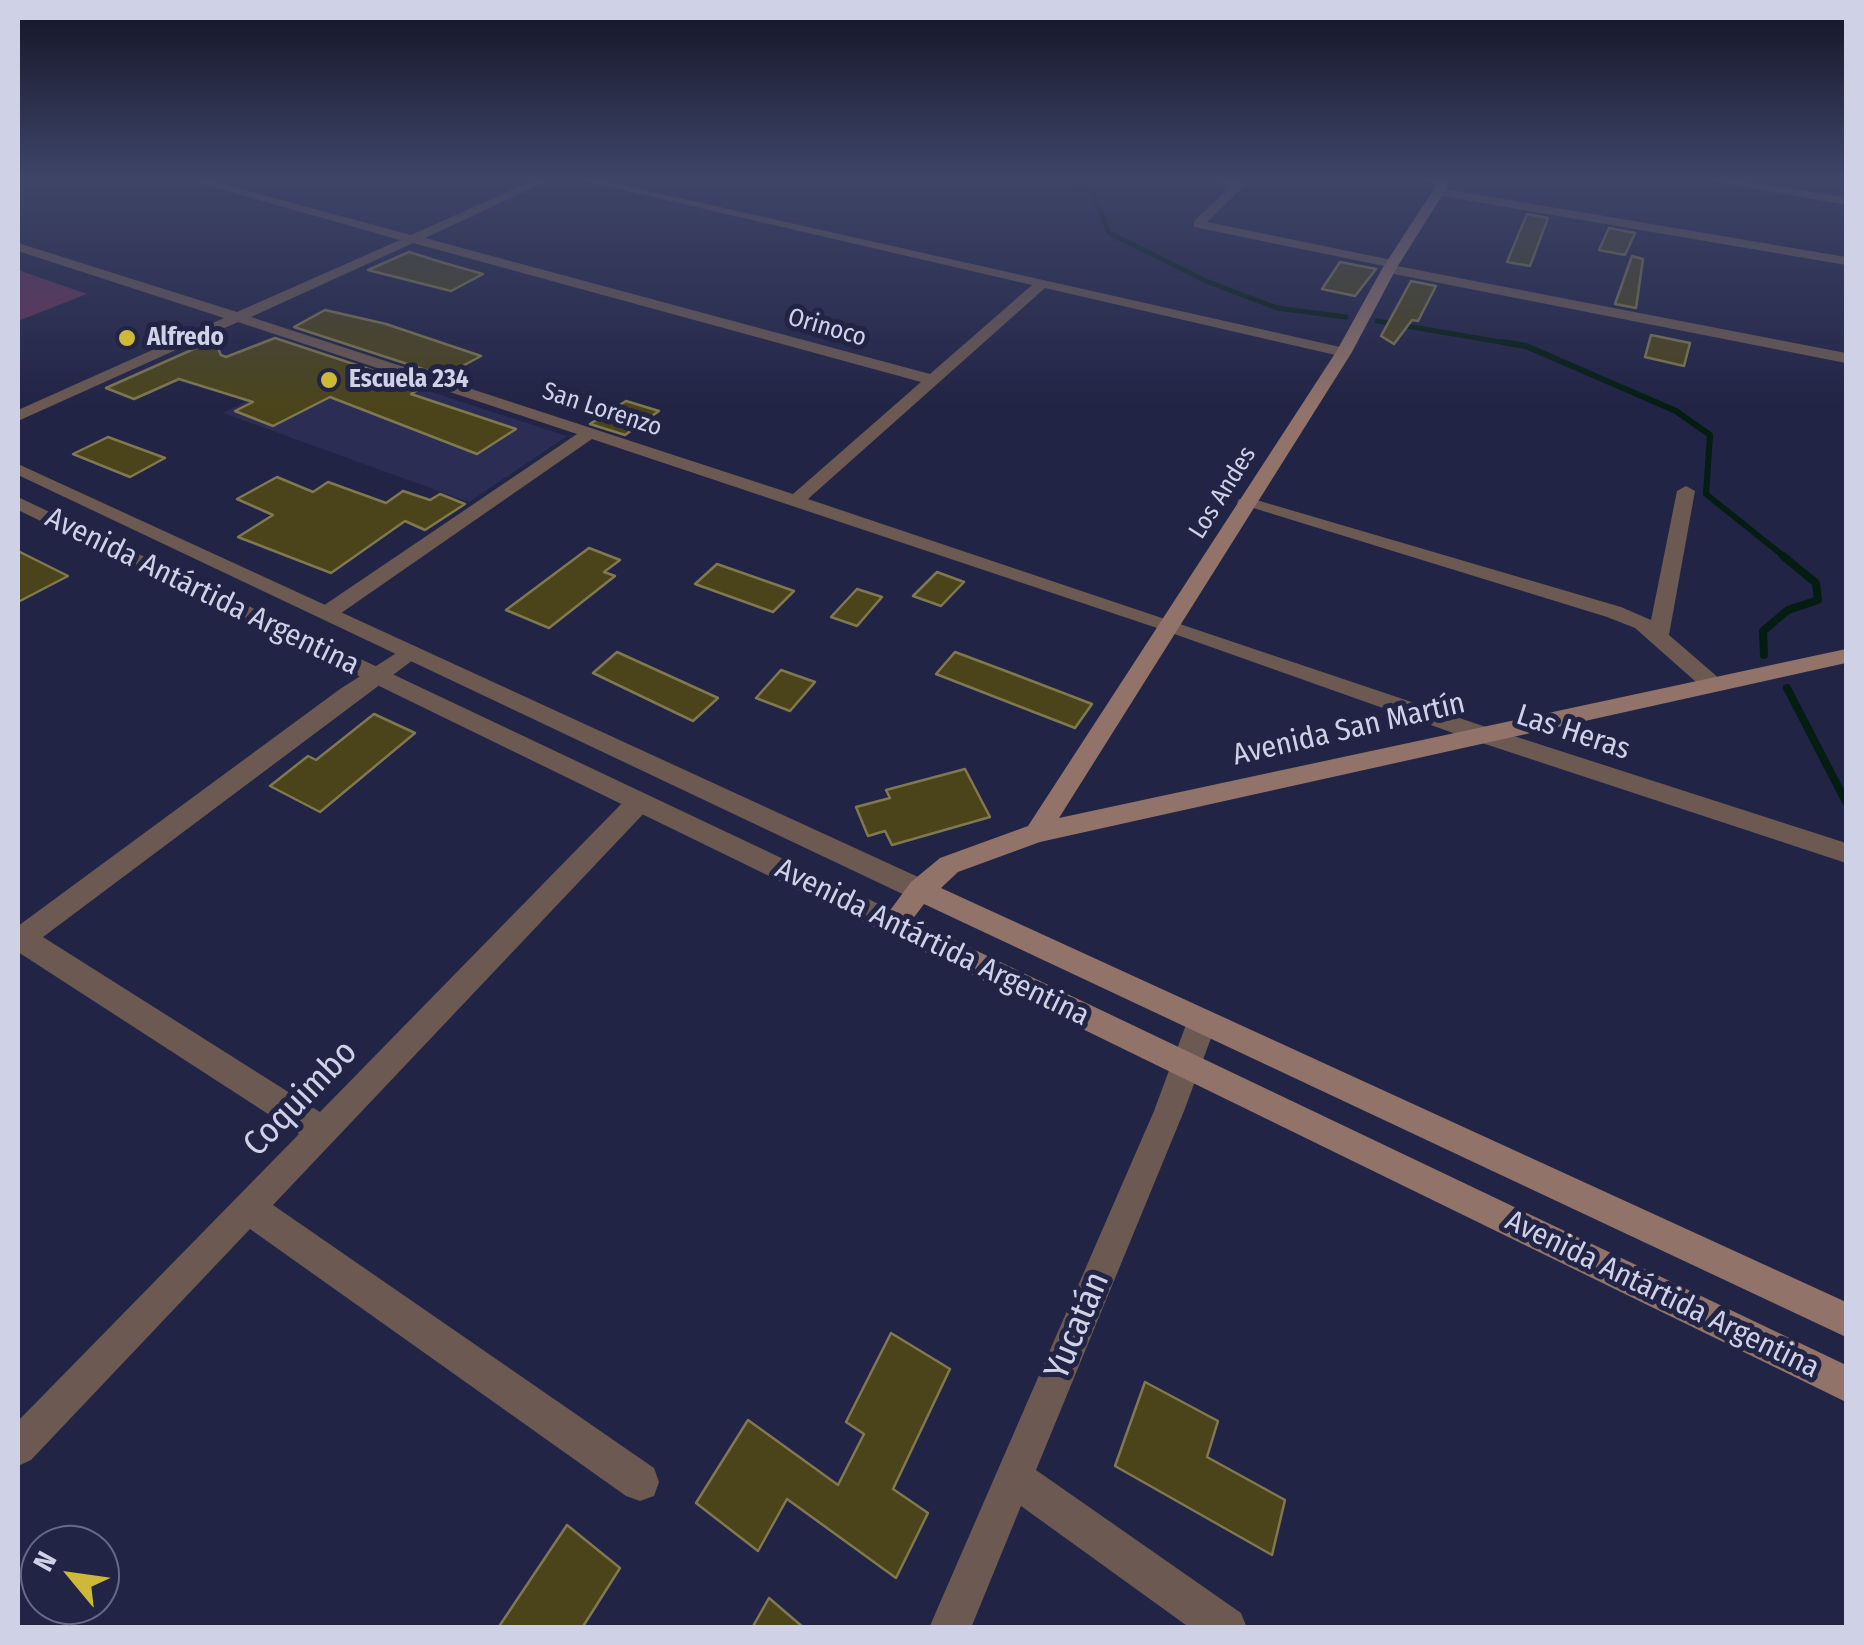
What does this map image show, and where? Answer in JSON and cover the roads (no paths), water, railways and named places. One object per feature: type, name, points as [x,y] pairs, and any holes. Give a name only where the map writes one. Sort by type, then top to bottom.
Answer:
[{"type":"main road","name":"Los Andes","points":[[1037,833],[1344,352],[1397,255]]},
{"type":"main road","name":"Avenida San Martín","points":[[894,924],[920,890],[949,864],[1037,833],[1846,656]]},
{"type":"main road","name":"Avenida Antártida Argentina","points":[[920,890],[1846,1320]]},
{"type":"main road","name":"Avenida Antártida Argentina","points":[[894,924],[1846,1384]]},
{"type":"street","name":"San Lorenzo","points":[[44,255],[1170,625]]},
{"type":"street","points":[[18,416],[376,255]]},
{"type":"street","name":"Orinoco","points":[[475,255],[932,380]]},
{"type":"street","points":[[910,255],[1344,352]]},
{"type":"street","points":[[1339,255],[1846,358]]},
{"type":"street","points":[[1813,255],[1846,261]]},
{"type":"street","points":[[795,501],[1041,285]]},
{"type":"street","points":[[327,613],[590,432]]},
{"type":"street","name":"Avenida Antártida Argentina","points":[[18,469],[920,890]]},
{"type":"street","points":[[1658,637],[1686,491]]},
{"type":"street","name":"Avenida Antártida Argentina","points":[[18,503],[894,924]]},
{"type":"street","points":[[1246,503],[1614,612],[1642,623],[1712,684]]},
{"type":"street","name":"Las Heras","points":[[1170,625],[1481,734],[1846,852]]},
{"type":"street","points":[[322,1131],[20,939],[410,652]]},
{"type":"street","name":"Coquimbo","points":[[18,1447],[639,802]]},
{"type":"street","name":"Yucatán","points":[[950,1628],[1202,1022]]},
{"type":"street","points":[[248,1208],[640,1482]]},
{"type":"street","points":[[1014,1477],[1226,1628]]},
{"type":"waterway","points":[[1153,255],[1206,281],[1277,308],[1346,317]]},
{"type":"waterway","points":[[1377,321],[1518,345]]},
{"type":"waterway","points":[[1503,342],[1526,346],[1676,411],[1710,435],[1706,494],[1786,558]]},
{"type":"waterway","points":[[1764,655],[1763,631],[1788,610],[1818,600],[1816,583],[1783,556]]},
{"type":"waterway","points":[[1787,688],[1846,802]]},
{"type":"place","name":"Alfredo","points":[[127,338]]},
{"type":"place","name":"Escuela 234","points":[[329,380]]}]
